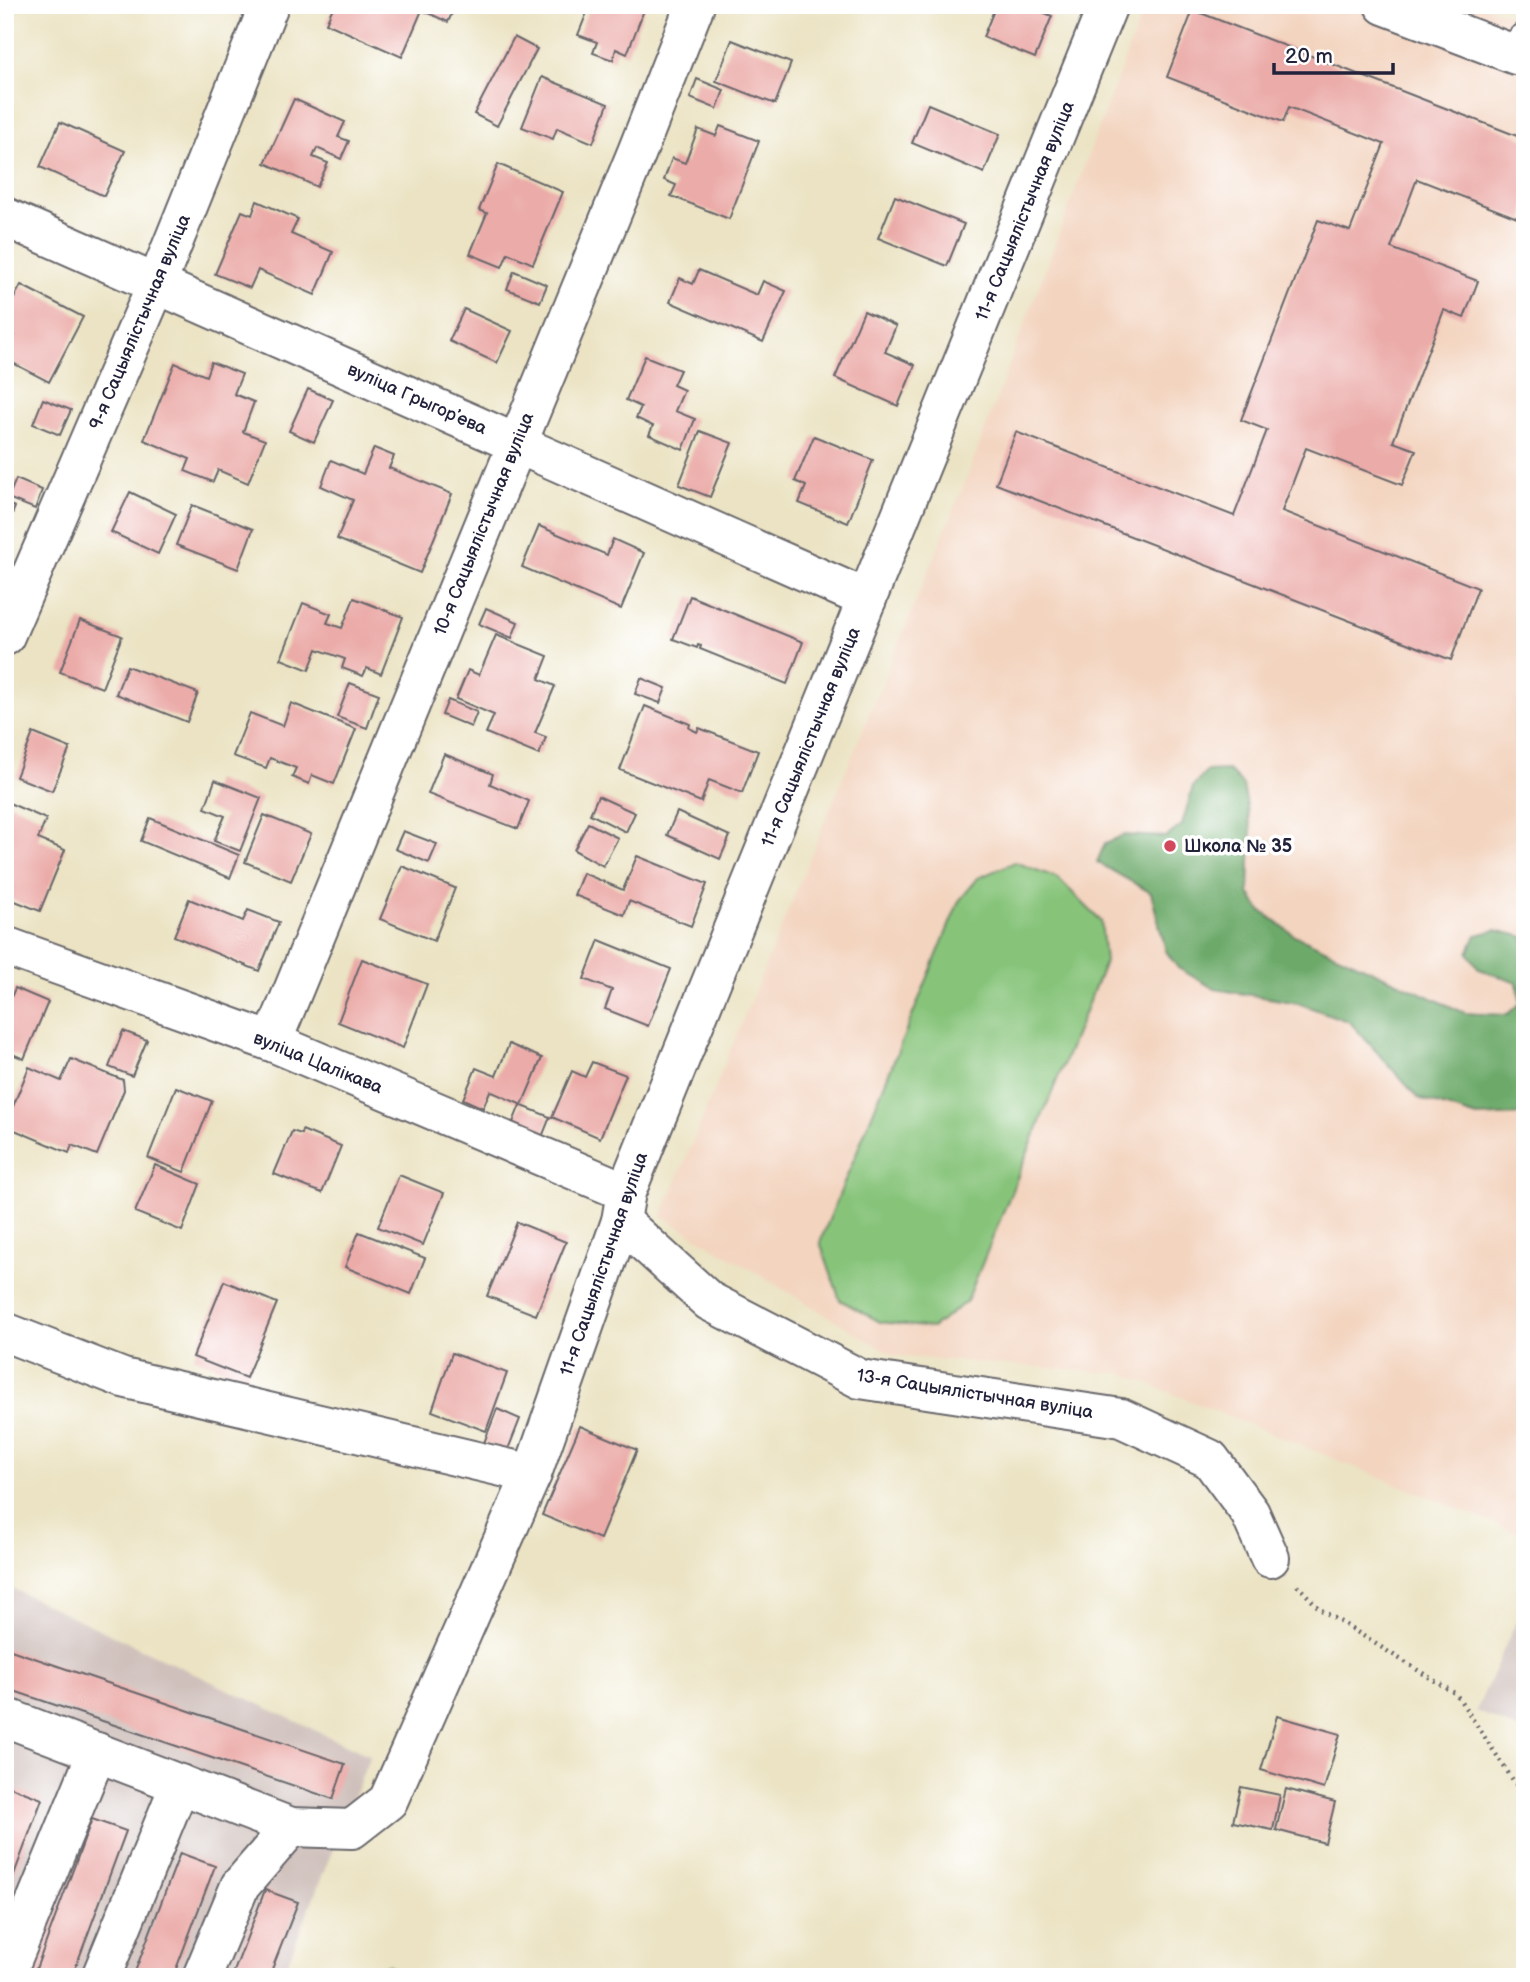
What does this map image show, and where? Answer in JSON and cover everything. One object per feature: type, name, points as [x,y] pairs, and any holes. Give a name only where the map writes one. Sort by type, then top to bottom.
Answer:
[{"type":"street","name":"9-я Сацыялістычная вуліца","points":[[5,636],[158,284],[270,5]]},
{"type":"street","name":"10-я Сацыялістычная вуліца","points":[[272,1042],[695,5]]},
{"type":"street","name":"11-я Сацыялістычная вуліца","points":[[5,1717],[290,1827],[352,1829],[388,1801],[532,1474],[623,1207],[1108,5]]},
{"type":"street","points":[[1384,5],[1522,52]]},
{"type":"street","name":"вуліца Грыгорʼева","points":[[5,217],[867,599]]},
{"type":"street","name":"вуліца Цалікава","points":[[5,946],[272,1042],[623,1207]]},
{"type":"street","name":"13-я Сацыялістычная вуліца","points":[[623,1207],[709,1301],[860,1379],[1121,1418],[1210,1459],[1251,1513],[1270,1558]]},
{"type":"street","points":[[5,1332],[123,1377],[532,1474]]},
{"type":"street","points":[[5,1977],[97,1752]]},
{"type":"street","points":[[101,1977],[180,1784]]},
{"type":"street","points":[[202,1977],[240,1886],[290,1827]]},
{"type":"path","points":[[1270,1558],[1320,1609],[1456,1694],[1519,1789],[1525,1851]]},
{"type":"shaded area","name":"Школа № 35","points":[[1145,5],[1483,5],[1525,21],[1525,1536],[1124,1374],[894,1356],[662,1216],[967,477]]},
{"type":"shaded area","points":[[5,1585],[370,1756],[282,1977],[5,1977]]},
{"type":"shaded area","points":[[1525,1602],[1525,1733],[1476,1711]]},
{"type":"green space","points":[[1228,770],[1243,785],[1251,829],[1249,893],[1260,910],[1294,935],[1465,1013],[1506,1015],[1521,1003],[1517,983],[1479,969],[1468,953],[1476,935],[1496,930],[1525,937],[1525,1115],[1477,1117],[1418,1098],[1350,1022],[1298,1003],[1215,989],[1178,968],[1166,951],[1151,893],[1097,862],[1105,843],[1125,835],[1166,837],[1182,825],[1193,786],[1207,771]]},
{"type":"green space","points":[[1015,862],[1058,878],[1101,921],[1105,962],[967,1301],[932,1328],[880,1322],[840,1300],[820,1242],[959,901],[978,878]]},
{"type":"green space","points":[[389,1965],[398,1977],[361,1977]]},
{"type":"building","points":[[334,5],[456,5],[448,22],[422,10],[402,57],[326,23]]},
{"type":"building","points":[[590,5],[646,5],[627,54],[616,49],[613,60],[593,53],[597,42],[578,35]]},
{"type":"building","points":[[996,5],[1026,5],[1052,16],[1035,58],[983,37]]},
{"type":"building","points":[[1193,10],[1525,139],[1525,221],[1417,179],[1391,248],[1478,281],[1464,318],[1444,310],[1393,442],[1416,450],[1402,485],[1306,448],[1282,511],[1478,588],[1451,660],[996,484],[1016,432],[1234,516],[1267,430],[1241,420],[1318,220],[1350,231],[1384,144],[1289,107],[1283,122],[1167,77]]},
{"type":"building","points":[[514,37],[537,49],[497,126],[474,114]]},
{"type":"building","points":[[732,40],[791,63],[775,104],[716,81]]},
{"type":"building","points":[[542,77],[608,104],[593,143],[557,128],[553,139],[522,127]]},
{"type":"building","points":[[697,79],[724,90],[717,109],[690,98]]},
{"type":"building","points":[[294,99],[345,122],[338,137],[349,141],[341,159],[317,148],[313,157],[328,163],[317,187],[265,163]]},
{"type":"building","points":[[928,104],[1000,134],[984,173],[912,143]]},
{"type":"building","points":[[60,122],[125,151],[104,196],[40,167]]},
{"type":"building","points":[[720,126],[759,141],[729,219],[671,196],[676,185],[664,180],[672,158],[685,163],[698,129],[716,136]]},
{"type":"building","points":[[498,164],[563,192],[533,264],[508,253],[502,267],[470,254],[487,213],[479,210]]},
{"type":"building","points":[[895,196],[964,224],[947,266],[878,238]]},
{"type":"building","points":[[257,201],[298,219],[291,234],[333,252],[315,295],[258,270],[250,288],[215,274],[242,211],[252,215]]},
{"type":"building","points":[[699,270],[757,295],[763,281],[786,291],[763,342],[670,302],[680,278],[693,284]]},
{"type":"building","points":[[514,271],[547,285],[540,302],[507,289]]},
{"type":"building","points":[[21,285],[83,317],[49,382],[5,359],[5,353],[14,336],[5,332],[5,315]]},
{"type":"building","points":[[464,309],[512,331],[497,363],[449,341]]},
{"type":"building","points":[[864,311],[896,326],[885,352],[915,365],[898,406],[835,378]]},
{"type":"building","points":[[645,356],[680,370],[673,385],[684,390],[675,411],[695,419],[683,450],[649,435],[653,426],[636,418],[641,407],[626,400]]},
{"type":"building","points":[[211,362],[242,374],[234,394],[254,402],[243,432],[265,440],[248,483],[218,470],[213,482],[185,471],[190,459],[144,440],[175,363],[206,376]]},
{"type":"building","points":[[308,389],[333,400],[314,442],[289,431]]},
{"type":"building","points":[[43,399],[71,410],[60,435],[33,424]]},
{"type":"building","points":[[700,431],[732,443],[710,497],[679,485]]},
{"type":"building","points":[[814,436],[873,460],[848,523],[799,503],[806,486],[795,481]]},
{"type":"building","points":[[374,448],[394,456],[389,468],[452,494],[420,573],[337,539],[353,500],[321,486],[331,460],[363,474]]},
{"type":"building","points":[[16,479],[42,490],[35,509],[8,498]]},
{"type":"building","points":[[130,492],[176,514],[158,554],[111,532]]},
{"type":"building","points":[[5,503],[15,507],[5,531]]},
{"type":"building","points":[[192,505],[253,529],[238,569],[176,545]]},
{"type":"building","points":[[539,526],[607,555],[613,539],[644,553],[621,609],[522,567]]},
{"type":"building","points":[[690,596],[803,642],[787,684],[700,649],[701,646],[698,645],[697,648],[673,639]]},
{"type":"building","points":[[354,598],[403,617],[381,674],[367,668],[363,676],[342,668],[345,659],[317,649],[309,670],[281,659],[303,603],[331,614],[327,623],[342,628]]},
{"type":"building","points":[[486,608],[518,622],[512,638],[479,624]]},
{"type":"building","points":[[80,620],[122,636],[102,688],[60,672]]},
{"type":"building","points":[[496,635],[548,656],[539,679],[555,686],[535,733],[546,737],[539,755],[486,733],[494,715],[456,699],[468,670],[479,675]]},
{"type":"building","points":[[127,666],[198,693],[187,722],[116,694]]},
{"type":"building","points":[[641,678],[666,688],[660,703],[635,694]]},
{"type":"building","points":[[350,683],[379,694],[367,728],[337,717]]},
{"type":"building","points":[[448,700],[477,712],[471,727],[442,715]]},
{"type":"building","points":[[291,703],[356,729],[334,784],[312,775],[309,784],[292,777],[296,768],[270,758],[266,768],[233,756],[250,713],[283,726]]},
{"type":"building","points":[[645,706],[690,724],[689,728],[697,732],[699,728],[758,751],[742,793],[709,780],[701,802],[620,770]]},
{"type":"building","points":[[33,733],[70,748],[52,791],[16,777]]},
{"type":"building","points":[[444,754],[493,774],[490,784],[529,801],[518,829],[428,794]]},
{"type":"building","points":[[215,780],[261,798],[240,851],[214,841],[225,816],[205,808]]},
{"type":"building","points":[[598,796],[635,813],[626,832],[590,814]]},
{"type":"building","points":[[9,803],[46,819],[38,839],[65,850],[40,911],[5,897],[5,813]]},
{"type":"building","points":[[677,812],[730,836],[720,859],[667,835]]},
{"type":"building","points":[[264,815],[311,834],[291,881],[245,862]]},
{"type":"building","points":[[150,818],[239,855],[230,878],[141,841]]},
{"type":"building","points":[[588,823],[618,838],[603,866],[574,850]]},
{"type":"building","points":[[403,831],[437,844],[429,863],[395,849]]},
{"type":"building","points":[[637,856],[707,884],[691,926],[629,901],[624,915],[574,895],[583,873],[623,890]]},
{"type":"building","points":[[402,866],[455,888],[434,941],[380,919]]},
{"type":"building","points":[[189,899],[243,921],[248,910],[279,922],[259,971],[174,936]]},
{"type":"building","points":[[599,940],[671,969],[648,1026],[605,1009],[612,990],[584,979]]},
{"type":"building","points":[[362,959],[427,984],[403,1048],[338,1022]]},
{"type":"building","points":[[15,988],[48,1002],[24,1059],[5,1051],[5,1011]]},
{"type":"building","points":[[123,1031],[147,1040],[132,1076],[109,1067]]},
{"type":"building","points":[[509,1044],[542,1058],[522,1105],[490,1091],[483,1108],[463,1099],[476,1068],[496,1076]]},
{"type":"building","points":[[71,1059],[123,1080],[124,1090],[97,1155],[72,1145],[69,1153],[5,1126],[29,1067],[61,1081]]},
{"type":"building","points":[[592,1062],[626,1075],[600,1138],[552,1117],[572,1071],[585,1077]]},
{"type":"building","points":[[176,1087],[212,1101],[184,1172],[148,1158]]},
{"type":"building","points":[[520,1105],[550,1117],[542,1137],[512,1125]]},
{"type":"building","points":[[302,1130],[341,1146],[322,1193],[274,1174],[292,1131],[301,1134]]},
{"type":"building","points":[[155,1165],[200,1184],[182,1231],[135,1212]]},
{"type":"building","points":[[399,1175],[444,1193],[423,1245],[378,1227]]},
{"type":"building","points":[[517,1222],[566,1242],[536,1315],[487,1296]]},
{"type":"building","points":[[359,1232],[425,1258],[411,1294],[345,1267]]},
{"type":"building","points":[[224,1281],[277,1303],[246,1378],[193,1357]]},
{"type":"building","points":[[452,1353],[507,1373],[486,1431],[432,1411]]},
{"type":"building","points":[[497,1409],[520,1419],[507,1452],[484,1443]]},
{"type":"building","points":[[580,1426],[637,1450],[600,1539],[542,1515]]},
{"type":"building","points":[[5,1648],[345,1764],[333,1799],[5,1688]]},
{"type":"building","points":[[1277,1716],[1340,1734],[1324,1789],[1261,1770]]},
{"type":"building","points":[[8,1786],[42,1799],[6,1896],[5,1792]]},
{"type":"building","points":[[1241,1787],[1280,1795],[1273,1830],[1233,1822]]},
{"type":"building","points":[[1286,1789],[1335,1802],[1325,1843],[1276,1830]]},
{"type":"building","points":[[92,1819],[126,1831],[72,1977],[33,1977]]},
{"type":"building","points":[[180,1853],[215,1866],[173,1977],[133,1977]]},
{"type":"building","points":[[265,1890],[298,1902],[269,1977],[232,1977]]},
{"type":"place","name":"Школа № 35","points":[[1170,846]]}]
